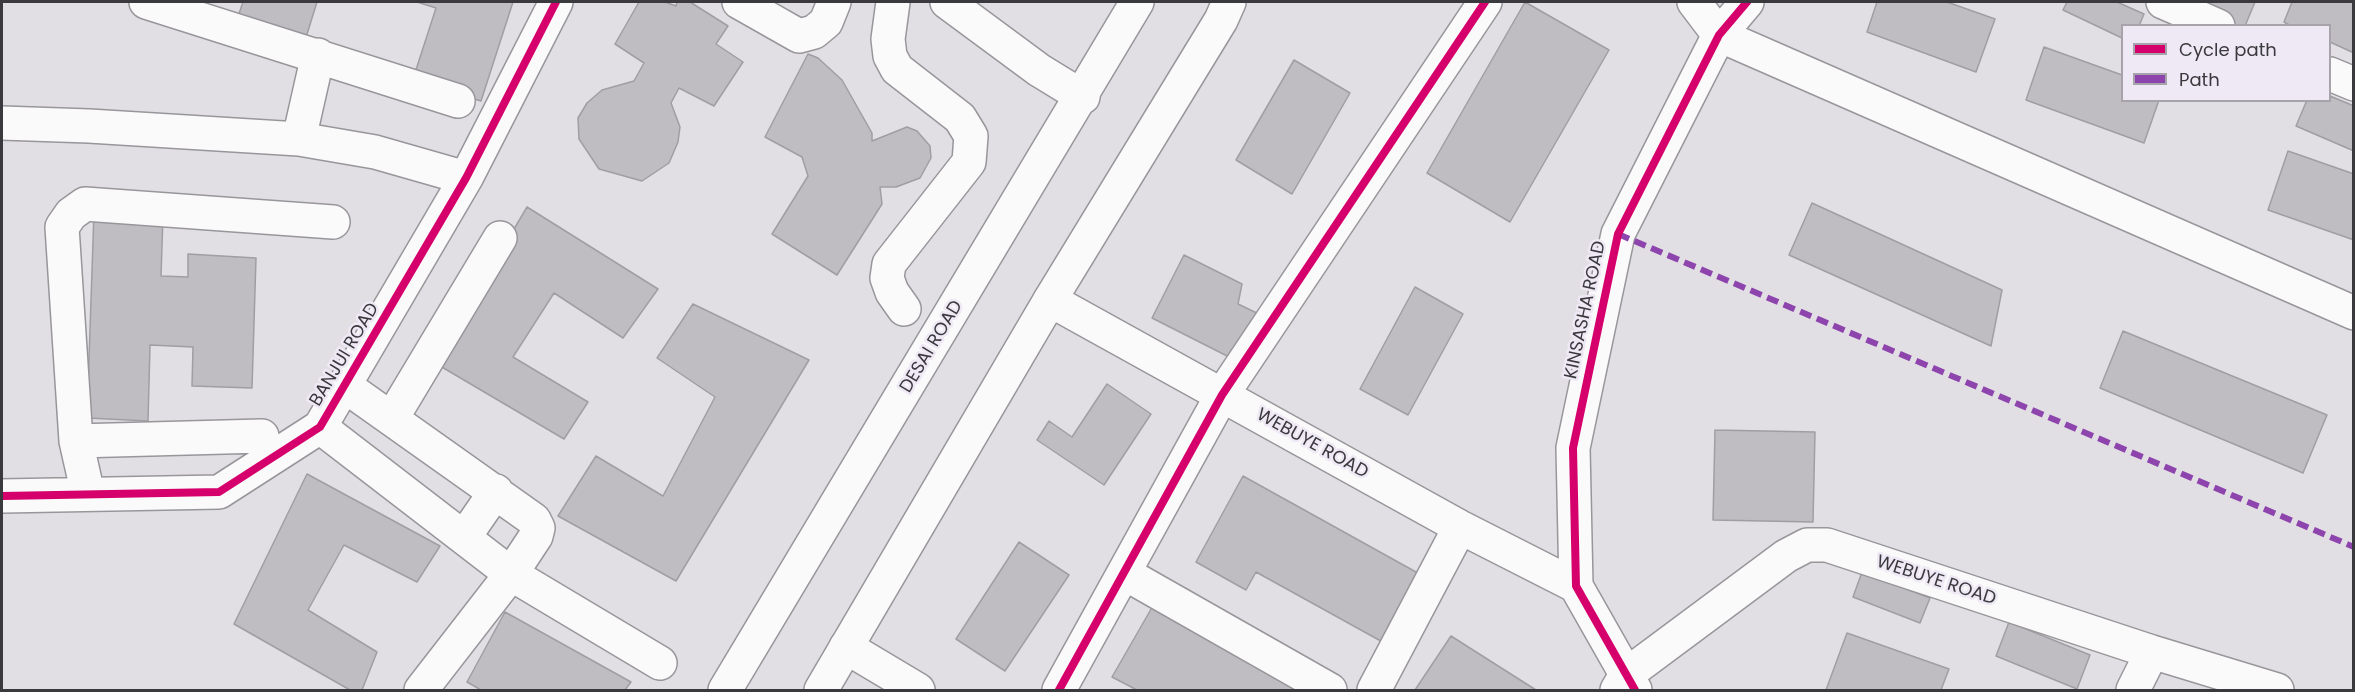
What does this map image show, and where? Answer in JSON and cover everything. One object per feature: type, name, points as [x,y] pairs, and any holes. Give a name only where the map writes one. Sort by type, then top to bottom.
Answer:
[{"type":"street","points":[[146,2],[227,14],[318,55],[458,101]]},
{"type":"street","name":"BANJUI ROAD","points":[[2,496],[219,492],[320,427],[466,178],[556,2]]},
{"type":"street","points":[[738,2],[799,36],[814,32],[826,22],[834,2]]},
{"type":"street","points":[[892,2],[888,39],[890,56],[897,69],[960,118],[971,136],[969,162],[889,264],[887,278],[892,292],[904,309]]},
{"type":"street","points":[[946,2],[1039,70],[1083,96]]},
{"type":"street","name":"DESAI ROAD","points":[[725,690],[1083,96],[1137,2]]},
{"type":"street","points":[[821,690],[1050,300],[1221,20],[1228,2]]},
{"type":"street","points":[[1059,690],[1222,395],[1485,2]]},
{"type":"street","points":[[1694,2],[1719,35],[2354,313]]},
{"type":"street","name":"KINSASHA ROAD","points":[[1576,586],[1573,448],[1618,234],[1719,35],[1747,2]]},
{"type":"street","points":[[2163,2],[2213,24]]},
{"type":"street","points":[[299,139],[318,55]]},
{"type":"street","points":[[2331,74],[2354,84]]},
{"type":"street","points":[[2,123],[299,139],[375,152],[466,178]]},
{"type":"street","points":[[88,494],[76,441],[62,227],[71,214],[85,204],[333,222]]},
{"type":"street","points":[[392,418],[500,238]]},
{"type":"street","name":"WEBUYE ROAD","points":[[1050,300],[1460,526],[1576,586]]},
{"type":"street","points":[[345,386],[496,491],[534,520],[538,528],[536,536],[511,574],[421,690]]},
{"type":"street","points":[[320,427],[465,536],[511,574],[660,663]]},
{"type":"street","points":[[76,441],[262,436]]},
{"type":"street","points":[[465,536],[496,491]]},
{"type":"street","points":[[1374,690],[1460,526]]},
{"type":"street","name":"WEBUYE ROAD","points":[[1626,685],[1786,556],[1807,544],[1827,545],[2152,652],[2277,690]]},
{"type":"street","points":[[1124,573],[1330,690]]},
{"type":"street","points":[[1576,586],[1626,685]]},
{"type":"street","points":[[846,647],[918,690]]},
{"type":"street","points":[[2133,690],[2152,652]]},
{"type":"building","points":[[243,2],[317,2],[303,47],[235,25]]},
{"type":"building","points":[[417,2],[513,2],[481,101],[413,79],[436,8]]},
{"type":"building","points":[[639,2],[665,2],[676,6],[677,2],[690,2],[728,26],[716,44],[743,62],[714,106],[679,88],[671,103],[680,127],[678,142],[669,163],[642,181],[599,169],[579,139],[578,118],[587,103],[602,90],[634,81],[644,63],[615,44]]},
{"type":"building","points":[[1525,2],[1609,50],[1510,222],[1427,173]]},
{"type":"building","points":[[1877,2],[1947,2],[1995,19],[1976,72],[1867,32]]},
{"type":"building","points":[[2067,2],[2117,2],[2144,14],[2140,24],[2121,24],[2121,38],[2063,10]]},
{"type":"building","points":[[2174,2],[2255,2],[2246,24],[2227,24]]},
{"type":"building","points":[[2292,2],[2354,2],[2354,53],[2331,42],[2331,24],[2288,24],[2284,22]]},
{"type":"building","points":[[2044,47],[2121,75],[2121,102],[2158,102],[2144,143],[2026,100]]},
{"type":"building","points":[[808,54],[818,58],[842,80],[872,133],[872,141],[907,127],[917,131],[930,146],[931,158],[920,178],[896,187],[880,187],[882,204],[837,275],[772,234],[808,176],[802,157],[765,137]]},
{"type":"building","points":[[1294,60],[1350,93],[1292,194],[1236,160]]},
{"type":"building","points":[[2331,96],[2354,106],[2354,151],[2296,126],[2306,102],[2331,102]]},
{"type":"building","points":[[2288,151],[2354,174],[2354,240],[2268,210]]},
{"type":"building","points":[[1812,203],[2002,290],[1991,346],[1789,255]]},
{"type":"building","points":[[527,207],[658,289],[623,338],[554,293],[513,357],[588,402],[564,439],[435,363]]},
{"type":"building","points":[[94,212],[163,215],[161,276],[188,277],[188,254],[256,258],[252,388],[192,386],[193,347],[150,345],[148,421],[87,418]]},
{"type":"building","points":[[1184,255],[1242,284],[1238,304],[1263,316],[1239,362],[1152,318]]},
{"type":"building","points":[[1415,287],[1463,314],[1408,415],[1360,389]]},
{"type":"building","points":[[693,304],[809,360],[676,581],[558,516],[596,456],[663,496],[715,397],[657,358]]},
{"type":"building","points":[[2123,331],[2327,415],[2303,473],[2100,388]]},
{"type":"building","points":[[1107,384],[1151,414],[1104,485],[1037,440],[1049,421],[1072,437]]},
{"type":"building","points":[[1715,430],[1815,432],[1813,522],[1713,520]]},
{"type":"building","points":[[307,474],[440,546],[417,582],[344,545],[308,610],[377,652],[362,690],[350,690],[234,624]]},
{"type":"building","points":[[1243,476],[1425,577],[1388,645],[1256,572],[1246,590],[1196,562]]},
{"type":"building","points":[[1019,542],[1069,575],[1005,671],[956,639]]},
{"type":"building","points":[[1862,572],[1930,598],[1920,623],[1853,597]]},
{"type":"building","points":[[1154,604],[1303,690],[1137,690],[1112,677]]},
{"type":"building","points":[[505,612],[631,682],[625,690],[481,690],[467,682]]},
{"type":"building","points":[[2009,622],[2090,655],[2077,689],[1996,656]]},
{"type":"building","points":[[1847,633],[1949,669],[1941,690],[1826,690]]},
{"type":"building","points":[[1451,636],[1536,690],[1415,690]]},
{"type":"marked path","points":[[1618,234],[2354,547]]},
{"type":"cycle path","points":[[2,496],[219,492],[320,427],[466,178],[556,2]]},
{"type":"cycle path","points":[[1059,690],[1222,395],[1485,2]]},
{"type":"cycle path","points":[[1635,690],[1576,586],[1573,448],[1618,234],[1719,35],[1747,2]]}]
